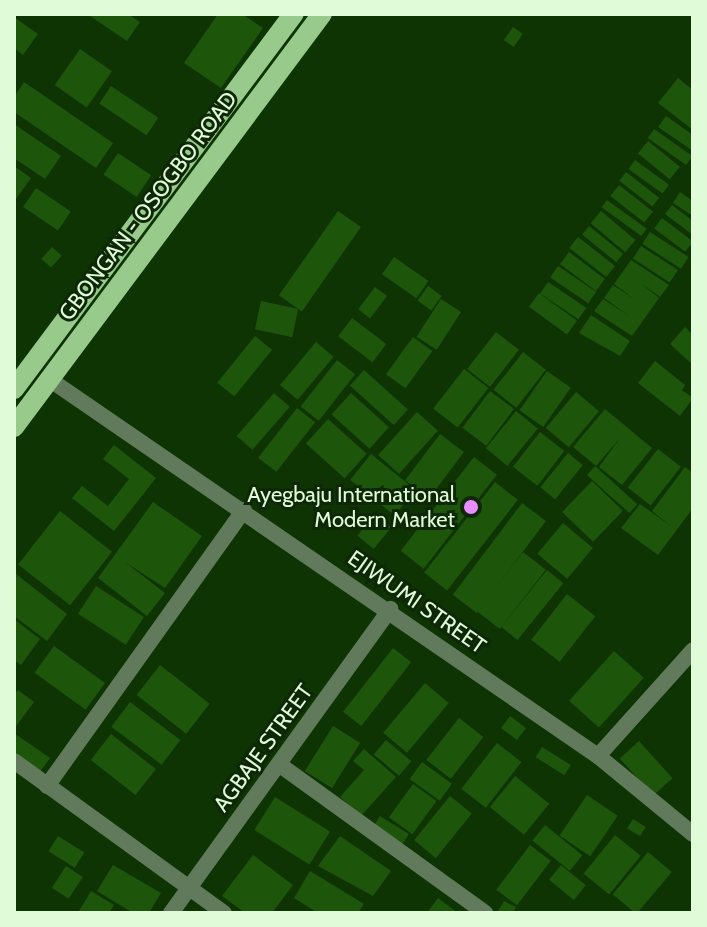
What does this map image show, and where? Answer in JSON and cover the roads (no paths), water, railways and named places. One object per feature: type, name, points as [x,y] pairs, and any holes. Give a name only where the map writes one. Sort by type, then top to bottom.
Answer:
[{"type":"main road","name":"GBONGAN - OSOGBO ROAD","points":[[14,389],[294,14]]},
{"type":"main road","name":"GBONGAN - OSOGBO ROAD","points":[[14,427],[322,14]]},
{"type":"street","name":"EJIWUMI STREET","points":[[49,379],[390,609],[598,756],[693,834]]},
{"type":"street","points":[[47,786],[244,510]]},
{"type":"street","name":"AGBAJE STREET","points":[[171,913],[390,609]]},
{"type":"street","points":[[598,756],[693,650]]},
{"type":"street","points":[[14,761],[191,884],[224,913]]},
{"type":"street","points":[[280,765],[485,913]]},
{"type":"place","name":"Ayegbaju International Modern Market","points":[[471,507]]}]
